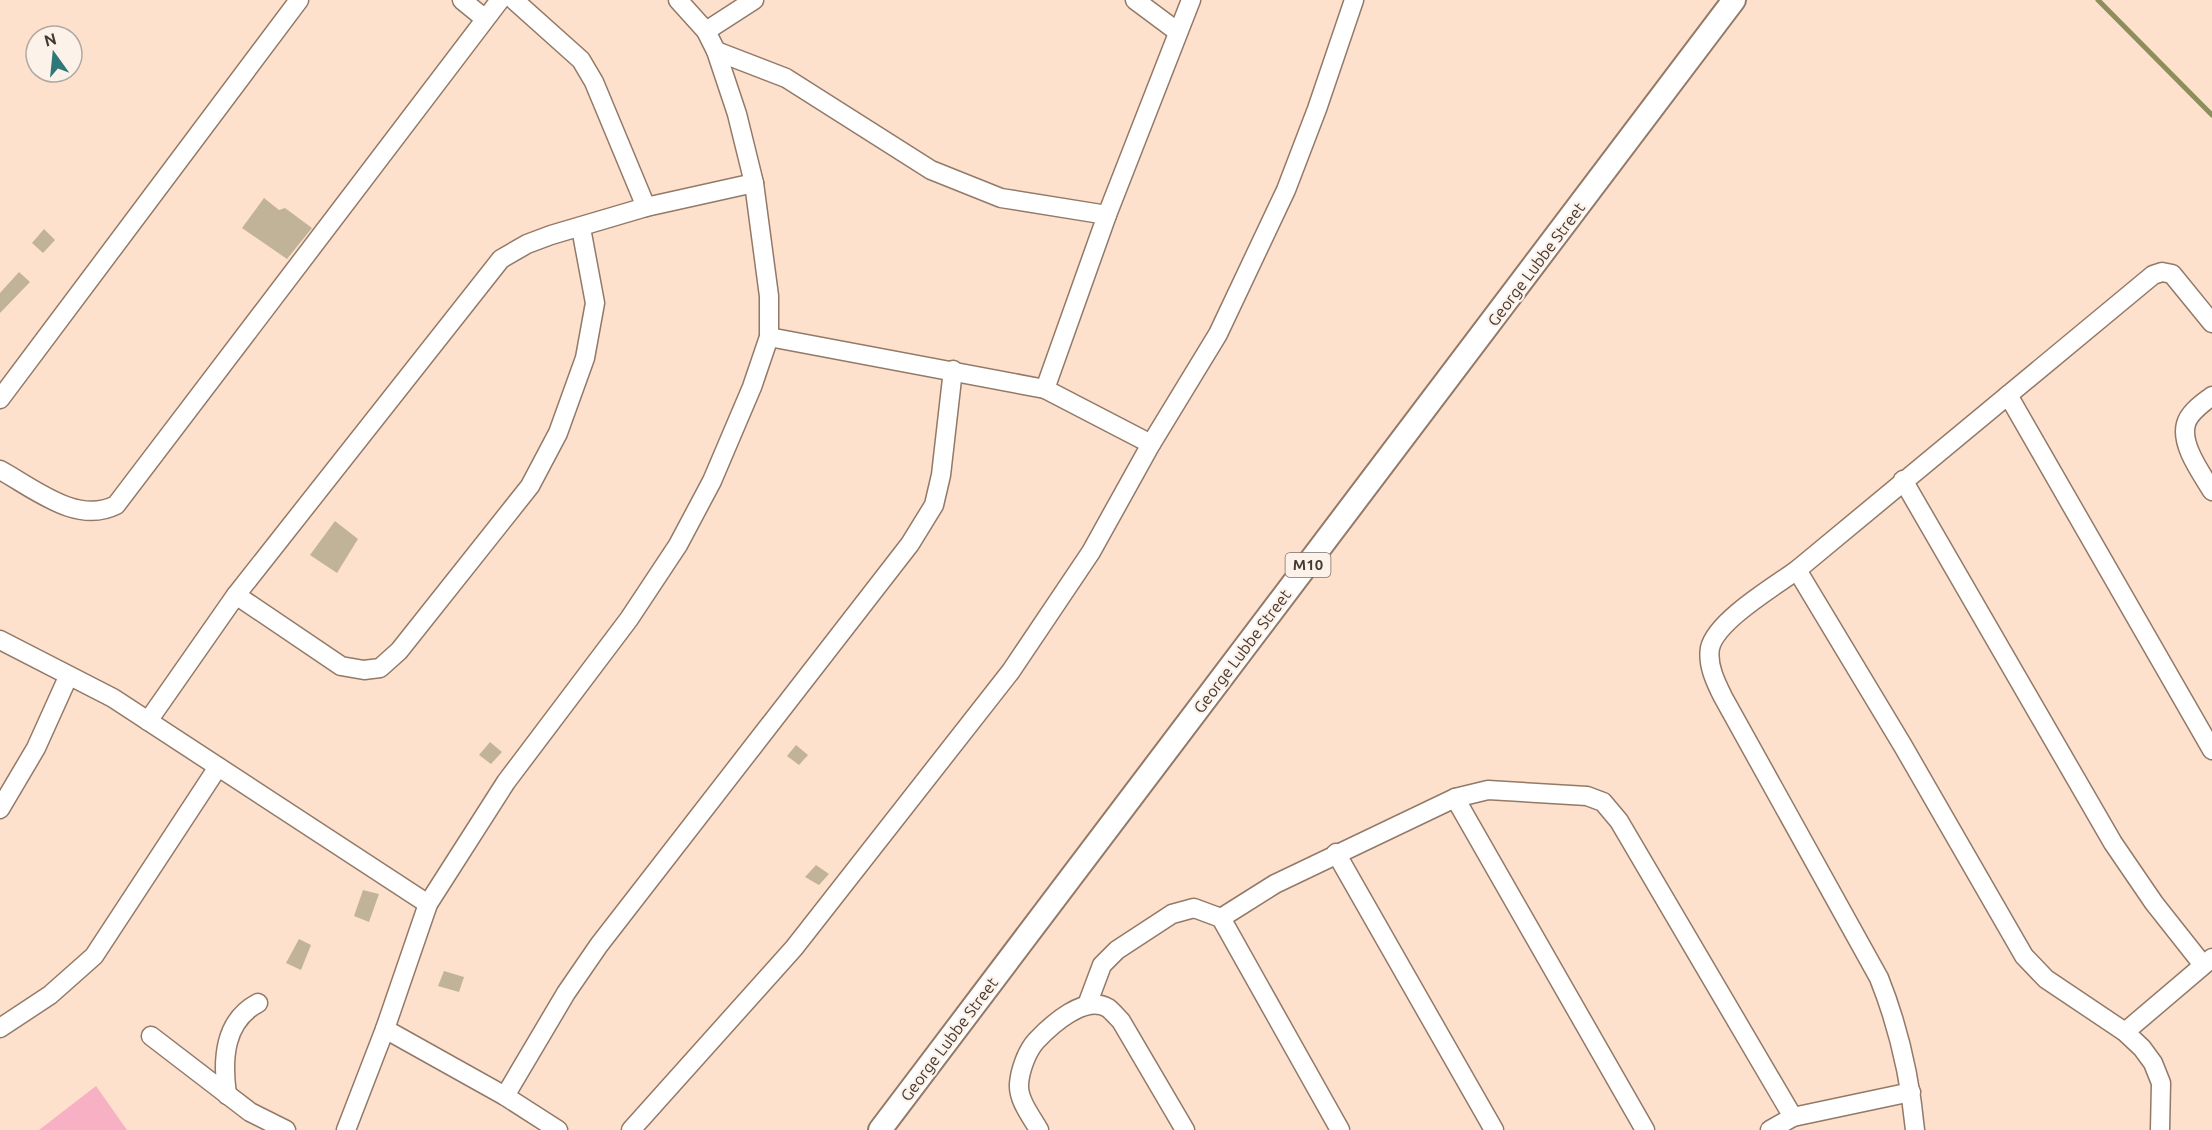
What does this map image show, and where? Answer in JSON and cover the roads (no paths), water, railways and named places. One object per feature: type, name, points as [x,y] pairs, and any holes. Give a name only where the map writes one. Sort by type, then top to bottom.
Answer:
[{"type":"main road","name":"George Lubbe Street","points":[[880,1130],[1734,0]]},
{"type":"street","points":[[0,399],[299,0]]},
{"type":"street","points":[[462,0],[484,18]]},
{"type":"street","points":[[0,470],[72,509],[88,513],[104,511],[116,505],[484,18],[500,0]]},
{"type":"street","points":[[514,0],[581,60],[594,82],[646,207]]},
{"type":"street","points":[[346,1130],[385,1029],[428,904],[506,782],[629,619],[678,545],[712,481],[752,387],[769,337],[769,296],[753,183],[737,114],[716,51],[706,31],[678,0]]},
{"type":"street","points":[[706,31],[754,0]]},
{"type":"street","points":[[1135,0],[1178,32]]},
{"type":"street","points":[[1045,389],[1107,215],[1191,0]]},
{"type":"street","points":[[631,1130],[794,948],[1011,671],[1091,552],[1151,444],[1218,334],[1286,190],[1317,109],[1353,0]]},
{"type":"street","points":[[716,51],[786,78],[931,170],[1001,198],[1107,215]]},
{"type":"street","points":[[148,721],[236,595],[501,258],[535,241],[646,207],[753,183]]},
{"type":"street","points":[[236,595],[341,666],[364,670],[380,668],[399,651],[530,486],[558,433],[585,358],[595,303],[581,228]]},
{"type":"street","points":[[1916,1130],[1897,1024],[1879,978],[1714,679],[1710,647],[1720,631],[1741,611],[1797,570],[2153,274],[2162,272],[2172,274],[2212,323]]},
{"type":"street","points":[[769,337],[1045,389],[1151,444]]},
{"type":"street","points":[[505,1096],[566,993],[599,945],[910,544],[934,505],[941,475],[953,370]]},
{"type":"street","points":[[2008,394],[2212,750]]},
{"type":"street","points":[[2212,396],[2196,409],[2186,425],[2192,453],[2212,491]]},
{"type":"street","points":[[1904,480],[2113,843],[2154,903],[2208,961],[2125,1032]]},
{"type":"street","points":[[1797,570],[1903,746],[2024,956],[2046,979],[2125,1032],[2153,1063],[2161,1083],[2160,1130]]},
{"type":"street","points":[[0,640],[68,677],[113,698],[428,904]]},
{"type":"street","points":[[0,809],[36,748],[68,677]]},
{"type":"street","points":[[0,1028],[50,995],[94,956],[218,767]]},
{"type":"street","points":[[1221,918],[1275,884],[1455,798],[1488,790],[1587,796],[1603,802],[1619,821],[1792,1117]]},
{"type":"street","points":[[1455,798],[1645,1130]]},
{"type":"street","points":[[1336,853],[1494,1130]]},
{"type":"street","points":[[1087,1005],[1102,965],[1117,950],[1172,914],[1194,908],[1221,918],[1340,1130]]},
{"type":"street","points":[[227,1095],[226,1049],[232,1027],[244,1011],[258,1003]]},
{"type":"street","points":[[1039,1130],[1022,1101],[1019,1085],[1022,1066],[1035,1042],[1070,1013],[1087,1005],[1107,1007],[1121,1021],[1185,1130]]},
{"type":"street","points":[[385,1029],[505,1096],[558,1130]]},
{"type":"street","points":[[151,1036],[250,1112],[286,1130]]},
{"type":"street","points":[[1770,1130],[1792,1117],[1911,1092]]},
{"type":"waterway","points":[[2098,0],[2212,115]]}]
